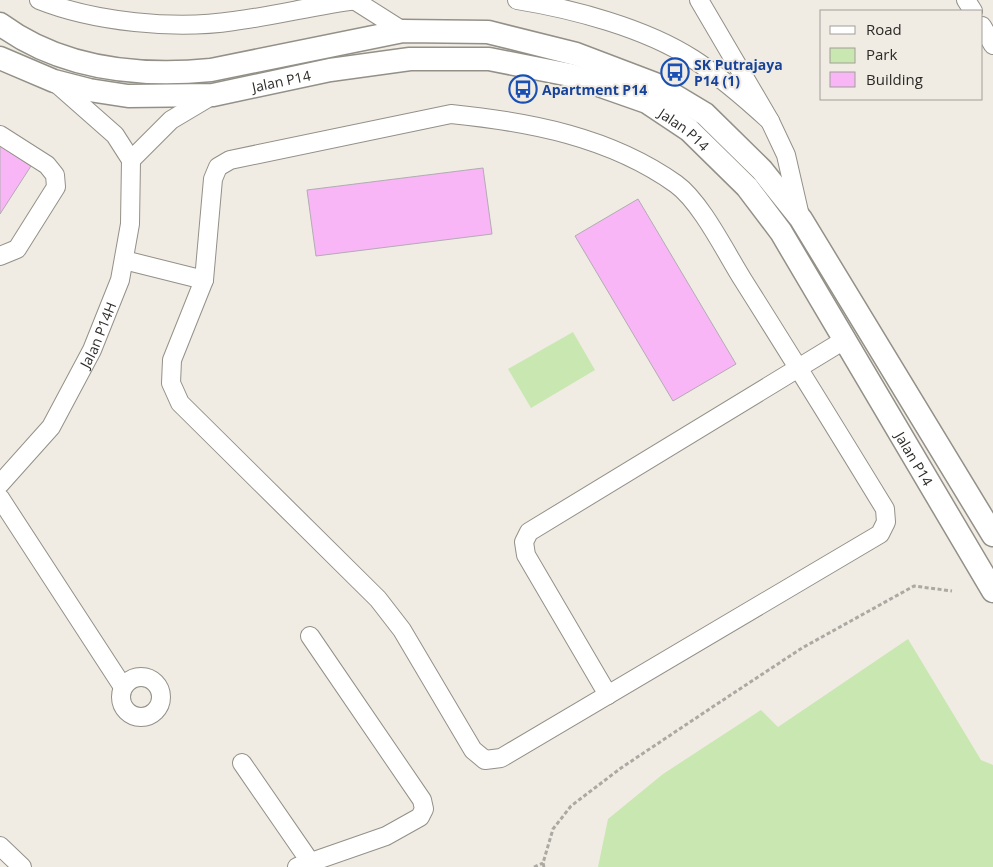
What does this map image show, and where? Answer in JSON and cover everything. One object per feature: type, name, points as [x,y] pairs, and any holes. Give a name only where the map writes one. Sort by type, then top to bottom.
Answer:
[{"type":"main road","name":"Jalan P14","points":[[0,24],[17,37],[55,54],[90,65],[130,71],[179,73],[211,70],[403,31],[488,32],[576,54],[655,84],[705,114],[762,170],[801,219],[993,535]]},
{"type":"main road","name":"Jalan P14","points":[[0,58],[54,81],[89,90],[128,96],[213,96],[330,70],[410,59],[489,59],[570,75],[647,102],[689,130],[747,187],[781,232],[846,339],[993,591]]},
{"type":"street","points":[[39,0],[84,13],[137,22],[190,25],[233,22],[357,0]]},
{"type":"street","points":[[354,0],[403,31]]},
{"type":"street","points":[[517,0],[586,15],[637,32],[692,59],[736,91],[770,121]]},
{"type":"street","points":[[699,0],[770,121],[786,155],[801,219]]},
{"type":"street","points":[[983,28],[993,45]]},
{"type":"street","points":[[54,81],[115,135],[132,160],[171,120],[213,96]]},
{"type":"street","points":[[451,114],[506,119],[571,133],[641,162],[678,185],[701,211],[798,368],[885,509],[886,522],[880,534],[501,758],[485,760],[473,750],[402,630],[378,599],[180,403],[171,383],[172,360],[204,280],[213,179],[218,167],[230,160],[451,114]]},
{"type":"street","points":[[0,135],[47,165],[55,175],[56,186],[17,249],[0,256]]},
{"type":"street","name":"Jalan P14H","points":[[0,484],[51,427],[92,350],[120,280],[130,224],[132,160]]},
{"type":"street","points":[[124,260],[204,280]]},
{"type":"street","points":[[608,695],[526,554],[524,542],[529,532],[846,339]]},
{"type":"street","points":[[0,498],[123,687]]},
{"type":"street","points":[[242,763],[304,865],[386,836],[420,818],[424,809],[422,800],[310,636]]},
{"type":"street","points":[[0,846],[22,867]]},
{"type":"path","points":[[534,867],[544,865],[553,829],[571,806],[621,768],[802,648],[914,586],[952,591]]},
{"type":"green space","points":[[573,332],[595,370],[531,408],[508,369]]},
{"type":"green space","points":[[908,639],[981,760],[993,765],[993,867],[598,867],[608,819],[663,774],[761,710],[778,727]]},
{"type":"building","points":[[0,146],[31,166],[0,214]]},
{"type":"building","points":[[483,168],[492,234],[316,256],[307,190]]},
{"type":"building","points":[[638,199],[736,364],[673,401],[575,236]]},
{"type":"place","name":"SK Putrajaya P14 (1)","points":[[675,72]]},
{"type":"place","name":"Apartment P14","points":[[523,89]]}]
